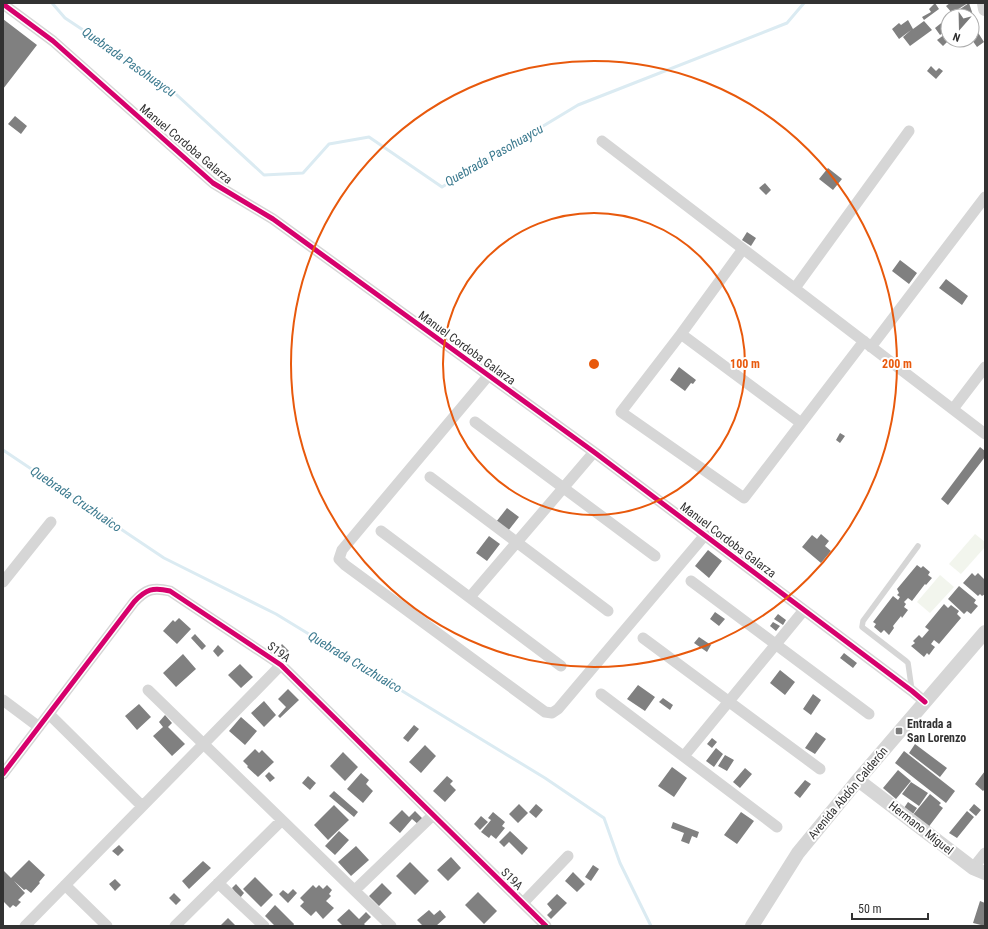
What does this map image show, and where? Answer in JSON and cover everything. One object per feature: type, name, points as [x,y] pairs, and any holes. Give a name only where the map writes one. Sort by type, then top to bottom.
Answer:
[{"type":"street","points":[[984,3],[985,9]]},
{"type":"street","name":"Manuel Cordoba Galarza","points":[[3,4],[53,41],[213,183],[273,219],[594,452],[925,702]]},
{"type":"street","points":[[794,288],[909,131]]},
{"type":"street","points":[[602,141],[985,434]]},
{"type":"street","points":[[743,249],[681,334],[621,412],[744,498],[801,423],[868,344],[985,197]]},
{"type":"street","points":[[681,334],[801,423]]},
{"type":"street","points":[[953,409],[985,367]]},
{"type":"street","points":[[488,376],[342,550],[339,558],[341,562],[351,570],[544,712],[552,713],[558,709],[705,535]]},
{"type":"street","points":[[475,422],[655,556]]},
{"type":"street","points":[[470,597],[594,452]]},
{"type":"street","points":[[430,477],[608,611]]},
{"type":"street","points":[[3,582],[51,522]]},
{"type":"street","points":[[381,531],[561,666]]},
{"type":"street","points":[[691,581],[869,714]]},
{"type":"street","name":"S19A","points":[[3,774],[141,594],[160,588],[170,590],[281,665],[546,926]]},
{"type":"street","points":[[684,756],[804,610]]},
{"type":"street","name":"Avenida Abdón Calderón","points":[[752,926],[798,853],[858,780],[985,632]]},
{"type":"street","points":[[643,638],[820,769]]},
{"type":"street","points":[[25,926],[281,665]]},
{"type":"street","points":[[148,690],[391,926]]},
{"type":"street","points":[[601,694],[777,827]]},
{"type":"street","points":[[3,700],[39,727]]},
{"type":"street","points":[[49,714],[142,806]]},
{"type":"street","name":"Hermano Miguel","points":[[858,780],[979,871]]},
{"type":"street","points":[[355,890],[433,815]]},
{"type":"street","points":[[175,926],[282,820]]},
{"type":"street","points":[[979,871],[985,853]]},
{"type":"street","points":[[522,903],[568,856]]},
{"type":"street","points":[[218,883],[264,926]]},
{"type":"street","points":[[65,885],[107,926]]},
{"type":"lane","points":[[912,691],[908,663],[862,627],[863,621],[918,546]]},
{"type":"shaded area","points":[[975,534],[985,542],[985,547],[961,574],[949,564]]},
{"type":"shaded area","points":[[940,575],[954,587],[930,613],[917,602]]},
{"type":"building","points":[[935,3],[939,9],[924,20],[922,17],[931,12],[929,9]]},
{"type":"building","points":[[950,3],[968,3],[960,8],[948,8],[946,6]]},
{"type":"building","points":[[969,3],[971,8],[962,8]]},
{"type":"building","points":[[3,19],[37,45],[3,89]]},
{"type":"building","points":[[908,20],[913,29],[924,21],[932,30],[910,46],[903,37],[911,30],[899,39],[892,29],[899,23],[901,25]]},
{"type":"building","points":[[940,24],[940,35],[935,28]]},
{"type":"building","points":[[980,36],[984,42],[980,45]]},
{"type":"building","points":[[931,66],[936,71],[939,68],[943,71],[936,79],[927,71]]},
{"type":"building","points":[[15,116],[27,126],[21,134],[8,124]]},
{"type":"building","points":[[828,168],[842,179],[833,190],[819,179]]},
{"type":"building","points":[[765,183],[771,190],[766,195],[759,188]]},
{"type":"building","points":[[747,232],[756,238],[751,246],[742,240]]},
{"type":"building","points":[[900,260],[917,273],[909,284],[892,271]]},
{"type":"building","points":[[946,279],[968,296],[962,305],[939,288]]},
{"type":"building","points":[[679,367],[696,380],[693,384],[691,383],[685,391],[670,380]]},
{"type":"building","points":[[840,433],[845,436],[840,443],[836,440]]},
{"type":"building","points":[[980,447],[985,451],[985,457],[948,505],[941,499]]},
{"type":"building","points":[[507,508],[519,517],[508,531],[496,522]]},
{"type":"building","points":[[821,534],[829,541],[825,546],[831,551],[821,563],[802,547],[812,535],[817,539]]},
{"type":"building","points":[[489,536],[500,544],[487,561],[476,553]]},
{"type":"building","points":[[708,550],[722,561],[709,578],[695,566]]},
{"type":"building","points":[[917,565],[921,568],[923,566],[930,572],[928,575],[932,578],[926,585],[925,584],[912,601],[908,598],[904,602],[906,604],[904,607],[908,610],[893,626],[894,628],[889,635],[884,630],[881,633],[874,627],[876,624],[873,622],[893,596],[898,600],[900,597],[897,595],[899,593],[897,589]]},
{"type":"building","points":[[972,573],[975,576],[978,573],[985,580],[985,594],[982,596],[980,594],[978,596],[963,583]]},
{"type":"building","points":[[959,586],[976,600],[974,603],[978,606],[971,614],[967,611],[964,614],[948,599]]},
{"type":"building","points":[[944,604],[948,608],[951,605],[959,611],[957,614],[961,618],[939,644],[934,640],[931,644],[935,647],[929,655],[927,653],[924,657],[911,646],[915,643],[913,641],[919,635],[922,638],[929,630],[925,627]]},
{"type":"building","points":[[715,612],[725,619],[719,626],[710,619]]},
{"type":"building","points":[[778,614],[786,620],[783,625],[774,619]]},
{"type":"building","points":[[179,618],[191,629],[177,644],[163,631],[173,620],[175,622]]},
{"type":"building","points":[[773,622],[780,626],[776,631],[770,626]]},
{"type":"building","points":[[195,634],[206,646],[202,650],[191,638]]},
{"type":"building","points":[[699,637],[711,645],[707,652],[694,643]]},
{"type":"building","points":[[282,644],[289,651],[284,658],[276,652]]},
{"type":"building","points":[[218,645],[224,651],[218,657],[213,651]]},
{"type":"building","points":[[844,653],[857,663],[853,668],[840,658]]},
{"type":"building","points":[[183,654],[196,669],[176,687],[163,673]]},
{"type":"building","points":[[240,664],[253,677],[241,688],[228,675]]},
{"type":"building","points":[[780,670],[795,682],[785,695],[770,683]]},
{"type":"building","points":[[638,685],[655,697],[645,711],[627,699]]},
{"type":"building","points":[[288,689],[299,700],[280,718],[278,716],[286,707],[278,699]]},
{"type":"building","points":[[813,694],[821,700],[811,715],[803,709]]},
{"type":"building","points":[[663,698],[673,705],[670,710],[659,702]]},
{"type":"building","points":[[264,701],[276,715],[264,727],[251,713]]},
{"type":"building","points":[[139,704],[151,717],[137,730],[125,716]]},
{"type":"building","points":[[165,715],[172,723],[168,727],[185,744],[172,756],[153,736],[163,727],[159,722]]},
{"type":"building","points":[[241,717],[257,731],[245,745],[229,731]]},
{"type":"building","points":[[414,725],[419,729],[408,742],[403,738]]},
{"type":"building","points":[[816,732],[826,739],[815,754],[805,748]]},
{"type":"building","points":[[712,738],[717,742],[712,748],[707,744]]},
{"type":"building","points":[[915,744],[947,768],[940,777],[909,753]]},
{"type":"building","points":[[425,745],[436,756],[421,773],[409,762]]},
{"type":"building","points":[[716,748],[723,754],[714,767],[706,761]]},
{"type":"building","points":[[255,749],[259,753],[262,750],[274,762],[258,777],[243,761]]},
{"type":"building","points":[[904,751],[955,791],[946,803],[895,763]]},
{"type":"building","points":[[343,752],[358,767],[345,781],[330,766]]},
{"type":"building","points":[[725,755],[734,760],[727,771],[718,766]]},
{"type":"building","points":[[672,767],[687,778],[674,797],[658,786]]},
{"type":"building","points":[[745,768],[752,774],[740,788],[733,782]]},
{"type":"building","points":[[898,770],[911,781],[896,799],[883,788]]},
{"type":"building","points":[[985,771],[985,789],[983,791],[975,784]]},
{"type":"building","points":[[269,772],[275,778],[270,782],[265,776]]},
{"type":"building","points":[[361,773],[369,780],[366,784],[373,791],[363,803],[347,789]]},
{"type":"building","points":[[308,776],[316,783],[310,790],[302,783]]},
{"type":"building","points":[[447,776],[453,781],[450,784],[456,790],[445,802],[433,791]]},
{"type":"building","points":[[805,780],[811,784],[800,798],[794,793]]},
{"type":"building","points":[[911,782],[928,793],[919,806],[902,794]]},
{"type":"building","points":[[334,791],[358,812],[354,817],[329,796]]},
{"type":"building","points":[[930,794],[941,803],[939,805],[943,808],[927,829],[912,816]]},
{"type":"building","points":[[908,802],[917,808],[913,814],[904,808]]},
{"type":"building","points":[[519,804],[528,813],[518,823],[509,814]]},
{"type":"building","points":[[536,804],[543,810],[536,818],[529,812]]},
{"type":"building","points":[[974,804],[981,810],[976,816],[969,810]]},
{"type":"building","points":[[334,805],[349,820],[328,840],[314,825]]},
{"type":"building","points":[[402,810],[409,817],[415,811],[424,820],[419,825],[412,819],[400,833],[389,823]]},
{"type":"building","points":[[967,811],[974,817],[957,838],[949,833]]},
{"type":"building","points":[[493,812],[505,822],[502,826],[505,828],[496,839],[491,835],[489,838],[481,832],[491,820],[488,818]]},
{"type":"building","points":[[741,812],[754,821],[737,844],[724,835]]},
{"type":"building","points":[[481,816],[488,822],[480,830],[474,824]]},
{"type":"building","points":[[673,822],[699,832],[697,838],[692,836],[689,844],[681,841],[684,833],[671,828]]},
{"type":"building","points":[[339,831],[349,840],[335,855],[325,846]]},
{"type":"building","points":[[510,831],[528,848],[522,855],[509,842],[504,847],[499,842]]},
{"type":"building","points":[[119,845],[124,850],[118,856],[112,851]]},
{"type":"building","points":[[356,846],[369,860],[351,876],[338,862]]},
{"type":"building","points":[[451,857],[461,868],[448,881],[437,870]]},
{"type":"building","points":[[29,860],[45,875],[31,893],[26,889],[24,890],[14,881],[25,893],[18,900],[21,902],[16,907],[13,905],[10,908],[3,901],[3,870],[11,878]]},
{"type":"building","points":[[203,861],[211,868],[189,889],[182,881]]},
{"type":"building","points":[[410,862],[429,881],[415,895],[396,876]]},
{"type":"building","points":[[593,865],[599,869],[591,881],[585,877]]},
{"type":"building","points":[[573,872],[585,884],[577,892],[565,881]]},
{"type":"building","points":[[255,877],[273,895],[261,907],[243,889]]},
{"type":"building","points":[[115,879],[121,885],[115,891],[109,884]]},
{"type":"building","points":[[382,883],[392,893],[379,906],[369,896]]},
{"type":"building","points":[[236,884],[244,893],[240,898],[232,888]]},
{"type":"building","points":[[313,885],[316,888],[319,885],[323,889],[327,885],[332,890],[329,894],[331,896],[326,901],[334,908],[323,919],[316,911],[311,916],[300,906],[304,902],[300,898]]},
{"type":"building","points":[[293,889],[297,893],[288,903],[279,894],[283,890],[288,894]]},
{"type":"building","points":[[478,892],[497,911],[484,924],[465,905]]},
{"type":"building","points":[[174,893],[181,900],[176,905],[169,898]]},
{"type":"building","points":[[557,894],[567,903],[551,919],[547,915],[552,910],[547,904]]},
{"type":"building","points":[[980,901],[985,903],[985,926],[973,923]]},
{"type":"building","points":[[275,905],[294,924],[293,926],[275,926],[265,916]]},
{"type":"building","points":[[349,909],[359,919],[366,912],[371,917],[364,924],[366,926],[343,926],[337,920]]},
{"type":"building","points":[[429,910],[434,915],[440,910],[446,917],[436,926],[423,926],[417,920]]},
{"type":"building","points":[[228,918],[236,926],[220,926]]},
{"type":"waterway","name":"Quebrada Pasohuaycu","points":[[52,3],[65,18],[166,85],[264,175],[303,173],[329,144],[369,137],[442,187],[578,105],[787,23],[804,3]]},
{"type":"waterway","name":"Quebrada Cruzhuaico","points":[[3,450],[164,558],[276,614],[545,778],[604,818],[620,863],[651,926]]},
{"type":"cycle path","points":[[3,4],[53,41],[213,183],[273,219],[594,452],[925,702]]},
{"type":"cycle path","points":[[3,774],[134,602],[142,594],[150,590],[159,589],[170,591],[281,665],[546,926]]},
{"type":"place","name":"Entrada a San Lorenzo","points":[[899,731]]}]
